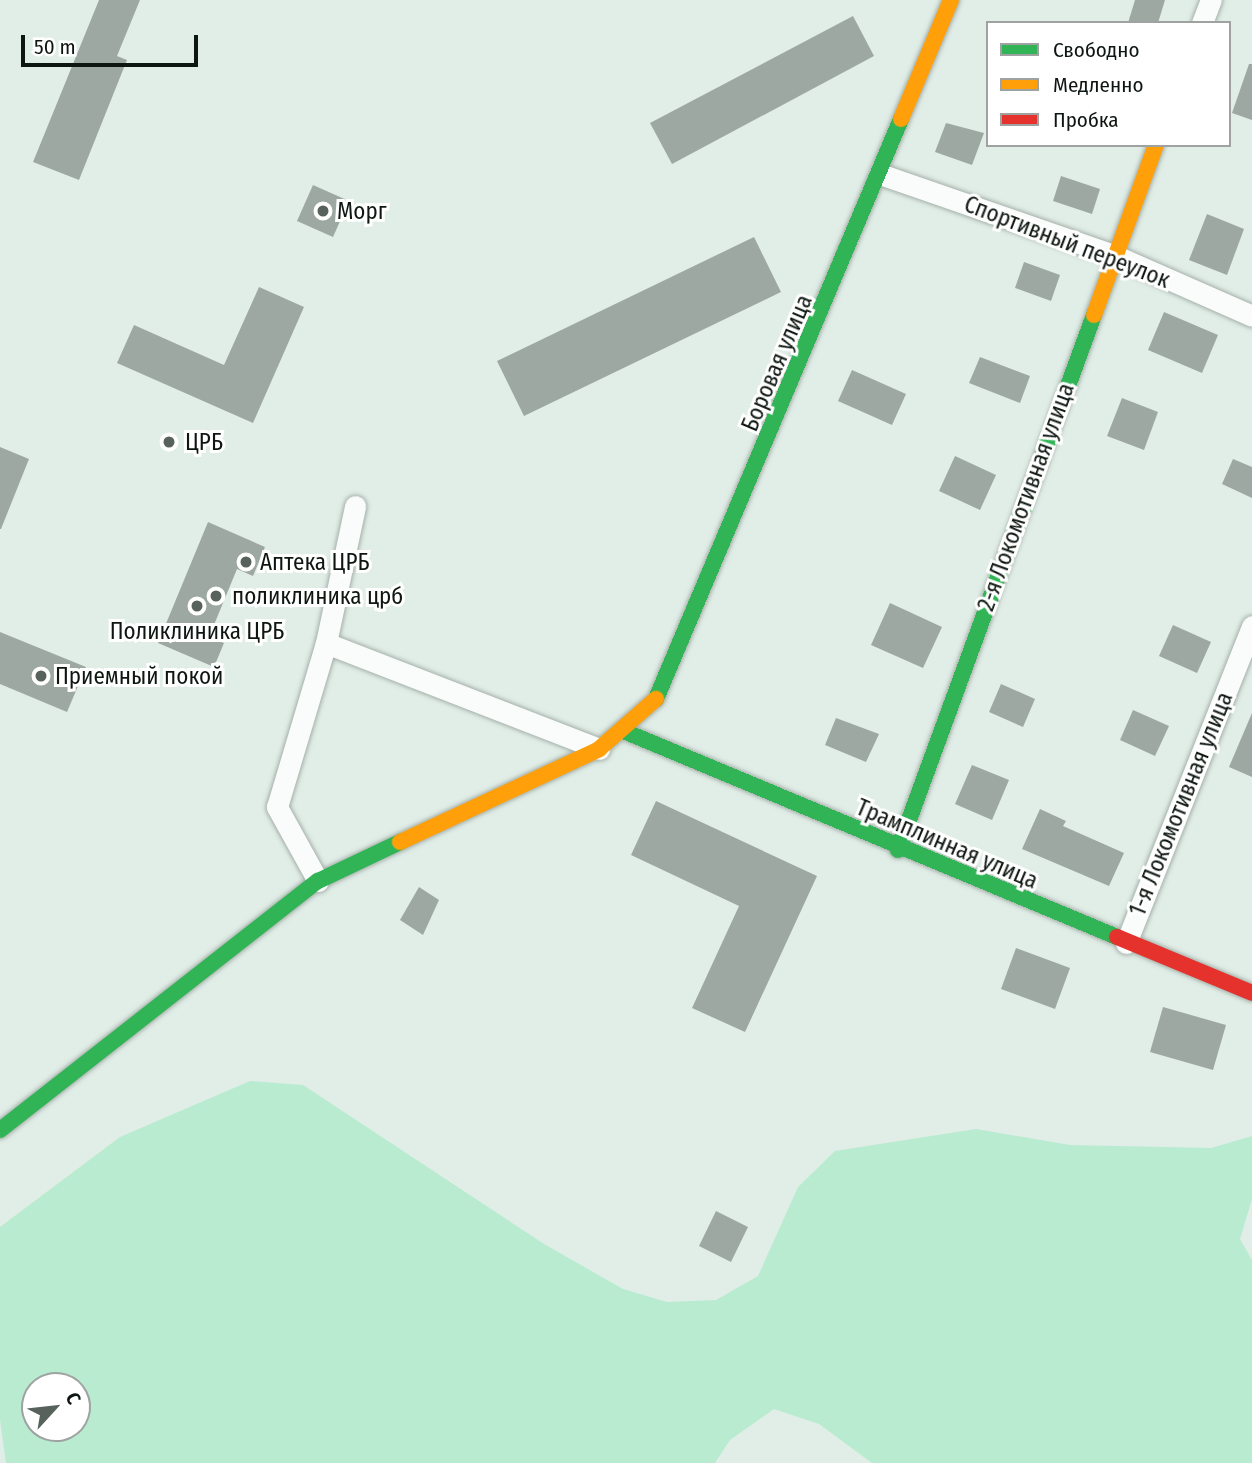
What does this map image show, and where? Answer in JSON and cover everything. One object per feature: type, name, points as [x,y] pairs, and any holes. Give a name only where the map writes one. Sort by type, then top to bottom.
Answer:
[{"type":"street","name":"Боровая улица","points":[[0,1130],[318,881],[599,749],[626,732],[649,711],[667,682],[951,0]]},
{"type":"street","points":[[1203,21],[1211,0]]},
{"type":"street","name":"2-я Локомотивная улица","points":[[898,850],[1155,147]]},
{"type":"street","name":"Спортивный переулок","points":[[880,174],[1114,255],[1252,316]]},
{"type":"street","points":[[318,881],[277,807],[326,643],[355,506]]},
{"type":"street","name":"1-я Локомотивная улица","points":[[1126,943],[1252,626]]},
{"type":"street","points":[[326,643],[599,749]]},
{"type":"street","name":"Трамплинная улица","points":[[626,732],[898,850],[1252,993]]},
{"type":"green space","points":[[250,1081],[303,1085],[544,1244],[623,1289],[667,1302],[716,1300],[758,1276],[798,1187],[835,1151],[976,1129],[1070,1145],[1211,1148],[1252,1136],[1252,1199],[1240,1239],[1252,1260],[1252,1463],[872,1463],[819,1424],[774,1409],[730,1440],[715,1463],[6,1463],[0,1420],[0,1227],[120,1137]]},
{"type":"building","points":[[99,0],[140,0],[117,56],[127,60],[79,180],[33,162]]},
{"type":"building","points":[[1135,0],[1165,0],[1159,21],[1129,21]]},
{"type":"building","points":[[853,16],[874,56],[672,164],[650,123]]},
{"type":"building","points":[[1249,64],[1252,64],[1252,120],[1232,113]]},
{"type":"building","points":[[946,123],[984,133],[972,165],[935,152]]},
{"type":"building","points":[[1061,176],[1100,189],[1092,214],[1053,201]]},
{"type":"building","name":"Морг","points":[[313,185],[349,201],[333,237],[297,221]]},
{"type":"building","points":[[1207,214],[1244,229],[1227,275],[1189,260]]},
{"type":"building","points":[[754,237],[781,292],[524,416],[497,361]]},
{"type":"building","points":[[1024,262],[1060,275],[1051,301],[1015,288]]},
{"type":"building","points":[[259,287],[304,307],[253,423],[117,363],[134,325],[224,365]]},
{"type":"building","points":[[1164,312],[1218,335],[1202,373],[1148,350]]},
{"type":"building","points":[[980,357],[1030,376],[1020,403],[969,383]]},
{"type":"building","points":[[852,370],[906,394],[892,425],[838,401]]},
{"type":"building","points":[[1122,398],[1158,412],[1144,450],[1107,436]]},
{"type":"building","points":[[0,447],[29,459],[1,529],[0,529]]},
{"type":"building","points":[[955,456],[996,475],[980,510],[939,491]]},
{"type":"building","points":[[1233,459],[1252,467],[1252,498],[1222,484]]},
{"type":"building","name":"Поликлиника ЦРБ","points":[[208,522],[265,547],[253,576],[237,569],[209,637],[224,643],[214,667],[158,643]]},
{"type":"building","points":[[890,603],[942,627],[923,668],[871,645]]},
{"type":"building","points":[[1173,625],[1211,642],[1197,673],[1159,656]]},
{"type":"building","name":"Приемный покой","points":[[0,632],[86,667],[67,712],[0,684]]},
{"type":"building","points":[[1001,684],[1035,699],[1023,727],[989,712]]},
{"type":"building","points":[[1133,710],[1169,726],[1155,756],[1120,740]]},
{"type":"building","points":[[1252,713],[1252,777],[1229,767]]},
{"type":"building","points":[[836,718],[879,734],[866,762],[825,745]]},
{"type":"building","points":[[972,765],[1009,780],[992,820],[955,804]]},
{"type":"building","points":[[656,801],[817,876],[745,1032],[692,1008],[739,906],[631,855]]},
{"type":"building","points":[[1040,809],[1066,821],[1063,826],[1124,853],[1109,886],[1022,849]]},
{"type":"building","points":[[419,887],[439,900],[423,935],[400,920]]},
{"type":"building","points":[[1016,948],[1070,968],[1055,1009],[1001,989]]},
{"type":"building","points":[[1163,1007],[1226,1025],[1213,1070],[1150,1052]]},
{"type":"building","points":[[716,1211],[748,1227],[731,1262],[699,1246]]},
{"type":"traffic: fast","points":[[656,699],[901,119]]},
{"type":"traffic: fast","points":[[898,850],[1094,315]]},
{"type":"traffic: fast","points":[[626,732],[1117,937]]},
{"type":"traffic: fast","points":[[0,1130],[318,881],[400,842]]},
{"type":"traffic: slow","points":[[901,119],[951,0]]},
{"type":"traffic: slow","points":[[1094,315],[1155,147]]},
{"type":"traffic: slow","points":[[400,842],[599,749],[656,699]]},
{"type":"traffic: jam","points":[[1117,937],[1252,993]]},
{"type":"place","name":"Морг","points":[[323,211]]},
{"type":"place","name":"ЦРБ","points":[[169,442]]},
{"type":"place","name":"Аптека ЦРБ","points":[[246,562]]},
{"type":"place","name":"поликлиника црб","points":[[216,596]]},
{"type":"place","name":"Поликлиника ЦРБ","points":[[197,606]]},
{"type":"place","name":"Приемный покой","points":[[41,676]]}]
